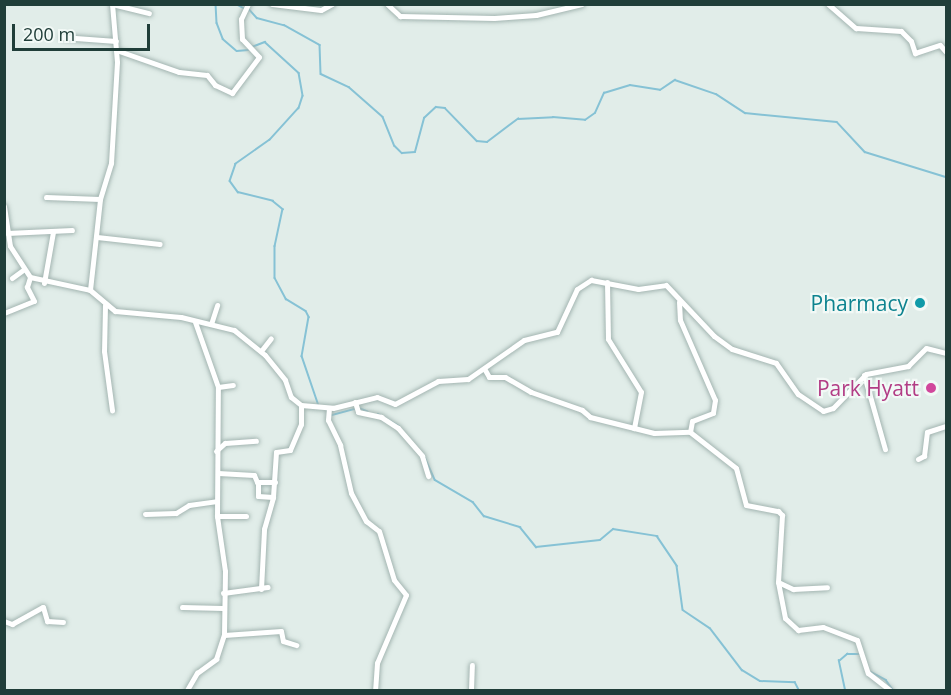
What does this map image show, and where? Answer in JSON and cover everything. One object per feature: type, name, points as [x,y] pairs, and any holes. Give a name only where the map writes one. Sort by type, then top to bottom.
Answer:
[{"type":"street","points":[[90,291],[100,199],[111,163],[116,50],[112,4],[149,13]]},
{"type":"street","points":[[272,4],[321,10],[332,4]]},
{"type":"street","points":[[387,4],[400,16],[494,18],[536,15],[582,4]]},
{"type":"street","points":[[828,4],[856,28],[901,31],[911,41],[915,53],[940,45],[946,52]]},
{"type":"street","points":[[116,50],[179,72],[207,75],[215,85],[232,93],[259,57],[242,39],[241,19],[248,6]]},
{"type":"street","points":[[62,37],[116,41]]},
{"type":"street","points":[[46,197],[100,199]]},
{"type":"street","points":[[4,206],[7,233],[23,270],[30,277],[44,283],[90,291],[115,311],[168,315],[234,330],[261,351],[285,380],[291,397],[301,405],[317,405],[329,409],[355,406],[377,398],[395,404],[438,381],[468,379],[485,370],[524,340],[557,332],[584,282],[607,282],[638,289],[662,284],[732,349],[776,363],[798,394],[818,410],[833,408],[864,375],[908,366],[926,348],[946,353]]},
{"type":"street","points":[[7,233],[72,230]]},
{"type":"street","points":[[44,283],[53,232]]},
{"type":"street","points":[[97,237],[160,244]]},
{"type":"street","points":[[12,278],[23,270]]},
{"type":"street","points":[[4,313],[34,301],[27,287],[30,277]]},
{"type":"street","points":[[607,282],[608,339],[641,392],[634,428]]},
{"type":"street","points":[[679,302],[680,320],[715,400],[713,413],[692,421],[690,432]]},
{"type":"street","points":[[105,305],[104,351],[112,410]]},
{"type":"street","points":[[211,324],[217,306]]},
{"type":"street","points":[[187,690],[197,673],[219,655],[224,635],[224,558],[217,516],[218,387],[195,322]]},
{"type":"street","points":[[261,351],[271,338]]},
{"type":"street","points":[[485,370],[491,378],[505,377],[590,417],[654,432],[690,432],[736,468],[746,505],[778,511],[782,515],[778,582],[781,607],[789,624],[801,631],[823,627],[857,640],[868,673],[890,690]]},
{"type":"street","points":[[864,375],[885,449]]},
{"type":"street","points":[[218,387],[233,385]]},
{"type":"street","points":[[261,589],[264,529],[273,497],[277,451],[290,450],[301,424],[301,405]]},
{"type":"street","points":[[355,406],[381,417],[398,428],[422,456],[428,476]]},
{"type":"street","points":[[329,409],[328,420],[340,445],[351,493],[366,520],[379,531],[394,580],[406,595],[377,663],[375,690]]},
{"type":"street","points":[[918,459],[924,456],[927,432],[946,426]]},
{"type":"street","points":[[216,451],[225,443],[256,441]]},
{"type":"street","points":[[218,474],[254,474],[258,482],[258,496],[273,497]]},
{"type":"street","points":[[258,482],[275,482]]},
{"type":"street","points":[[145,514],[176,513],[189,505],[217,501]]},
{"type":"street","points":[[217,516],[246,516]]},
{"type":"street","points":[[778,582],[793,589],[827,587]]},
{"type":"street","points":[[223,593],[268,587]]},
{"type":"street","points":[[4,621],[12,624],[43,607],[47,621],[63,622]]},
{"type":"street","points":[[182,607],[223,608]]},
{"type":"street","points":[[224,635],[281,631],[283,641],[296,645]]},
{"type":"street","points":[[471,690],[472,665]]},
{"type":"waterway","points":[[216,4],[217,23],[223,39],[237,51],[248,50]]},
{"type":"waterway","points":[[236,4],[244,8]]},
{"type":"waterway","points":[[249,9],[257,18],[284,25],[320,45],[321,74],[349,87],[383,117],[395,146],[402,153],[415,152],[424,118],[436,107],[445,108],[477,141],[487,142],[518,119],[553,117],[585,120],[595,113],[604,93],[630,85],[660,90],[675,80],[716,94],[745,113],[837,122],[865,152],[946,177]]},
{"type":"waterway","points":[[252,47],[265,42],[299,73],[303,96],[299,108],[270,140],[236,164],[230,181],[238,192],[273,201],[283,209],[275,246],[275,278],[286,299],[306,311],[309,317],[302,356],[319,406]]},
{"type":"waterway","points":[[332,415],[359,408],[367,411]]},
{"type":"waterway","points":[[378,414],[399,426]]},
{"type":"waterway","points":[[424,455],[435,480],[473,502],[484,516],[520,527],[536,547],[600,540],[613,529],[657,536],[677,566],[683,610],[710,628],[742,670],[760,681],[795,682],[799,690]]},
{"type":"waterway","points":[[845,690],[839,661],[847,654],[861,654]]},
{"type":"waterway","points":[[871,672],[886,680],[893,690]]},
{"type":"place","name":"Pharmacy","points":[[920,303]]},
{"type":"place","name":"Park Hyatt","points":[[931,388]]}]
